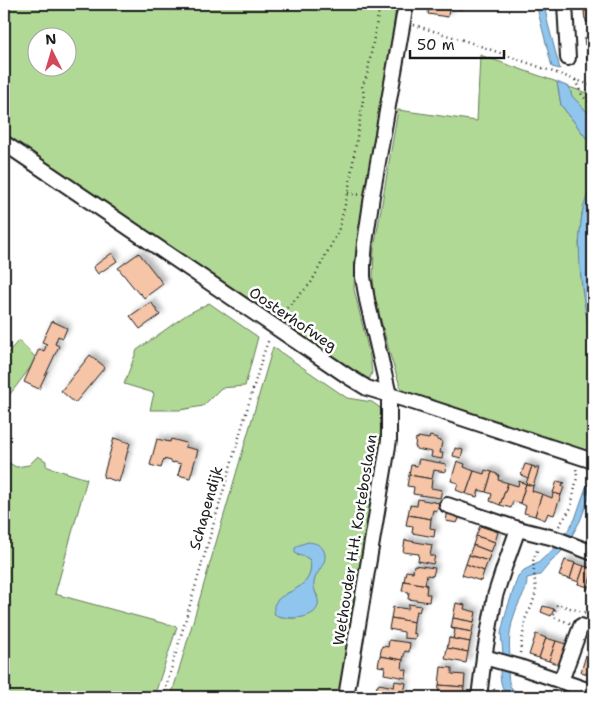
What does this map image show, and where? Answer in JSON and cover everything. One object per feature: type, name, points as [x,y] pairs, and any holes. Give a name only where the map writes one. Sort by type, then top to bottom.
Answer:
[{"type":"street","name":"Wethouder H.H. Korteboslaan","points":[[346,697],[390,440],[389,395],[367,300],[363,266],[372,196],[406,4]]},
{"type":"street","points":[[565,4],[568,58]]},
{"type":"street","name":"Oosterhofweg","points":[[4,143],[367,388],[416,402],[593,460]]},
{"type":"street","points":[[447,505],[518,529],[572,544],[593,553]]},
{"type":"street","points":[[479,697],[495,596],[518,529]]},
{"type":"street","points":[[561,681],[581,626]]},
{"type":"street","points":[[484,657],[593,692]]},
{"type":"path","name":"Schapendijk","points":[[163,697],[263,355],[274,326],[285,310],[311,283],[338,232],[348,193],[364,94],[362,86],[367,76],[380,4]]},
{"type":"path","points":[[403,22],[469,42],[593,86]]},
{"type":"path","points":[[575,80],[582,95],[593,107]]},
{"type":"path","points":[[518,667],[526,616],[531,608],[536,592],[533,560],[539,546],[552,538],[571,508],[577,477],[575,454]]},
{"type":"path","points":[[557,604],[593,615]]},
{"type":"green space","points":[[4,4],[396,4],[390,61],[355,265],[354,289],[372,372],[370,378],[362,379],[4,142]]},
{"type":"green space","points":[[480,55],[557,82],[561,105],[591,144],[593,182],[582,213],[579,244],[583,293],[593,345],[593,457],[402,392],[391,358],[375,300],[373,278],[374,249],[398,110],[477,121]]},
{"type":"green space","points":[[569,87],[593,95],[593,118],[572,96]]},
{"type":"green space","points":[[209,303],[258,337],[245,386],[221,388],[203,406],[180,410],[150,410],[154,393],[124,384],[137,350],[186,315]]},
{"type":"green space","points":[[19,340],[37,359],[4,402],[4,357]]},
{"type":"green space","points":[[273,347],[347,398],[372,402],[385,415],[385,428],[339,697],[171,697]],"holes":[[[325,554],[314,580],[313,588],[318,597],[295,618],[282,618],[275,615],[285,595],[299,587],[310,574],[310,560],[305,556],[297,555]]]},
{"type":"green space","points":[[38,456],[46,461],[48,467],[87,479],[55,594],[177,627],[154,697],[4,697],[4,460],[16,467],[29,465]]},
{"type":"water","points":[[536,4],[544,4],[560,69],[552,67]]},
{"type":"water","points":[[557,82],[569,87],[572,96],[593,118],[593,156],[591,144],[561,105]]},
{"type":"water","points":[[593,182],[593,345],[583,297],[579,247],[583,211]]},
{"type":"water","points":[[586,487],[592,490],[580,521],[569,541],[562,539],[575,519]]},
{"type":"water","points":[[308,542],[319,545],[323,549],[325,556],[325,560],[314,583],[318,606],[311,614],[299,618],[275,615],[274,606],[277,600],[299,587],[306,580],[310,572],[310,560],[295,553],[295,548]]},
{"type":"water","points":[[557,546],[564,549],[540,575],[527,578],[525,590],[512,623],[509,643],[510,656],[503,655],[501,633],[518,576],[524,570],[538,563]]},
{"type":"water","points":[[500,667],[508,670],[511,687],[525,697],[511,695],[504,690]]},
{"type":"building","points":[[429,4],[468,4],[468,8],[449,8],[448,17],[428,14]]},
{"type":"building","points":[[593,9],[593,21],[586,22],[584,10]]},
{"type":"building","points":[[586,37],[593,37],[593,47],[587,48],[584,39]]},
{"type":"building","points":[[593,47],[593,59],[587,60],[587,48]]},
{"type":"building","points":[[112,253],[117,261],[98,274],[93,267]]},
{"type":"building","points":[[139,253],[163,284],[144,298],[118,268]]},
{"type":"building","points":[[151,302],[160,315],[140,329],[130,316]]},
{"type":"building","points":[[52,321],[67,328],[63,338],[58,336],[55,344],[59,346],[39,389],[24,382],[39,349],[44,351],[47,344],[42,342]]},
{"type":"building","points":[[90,355],[105,367],[75,403],[61,391]]},
{"type":"building","points":[[430,436],[442,441],[440,453],[443,453],[442,459],[431,457],[432,452],[416,449],[416,438],[429,439]]},
{"type":"building","points":[[114,438],[130,443],[119,482],[103,477]]},
{"type":"building","points":[[157,439],[170,442],[171,439],[186,443],[185,447],[198,450],[190,478],[178,475],[181,464],[164,459],[161,468],[150,465]]},
{"type":"building","points":[[455,448],[463,450],[461,458],[453,456]]},
{"type":"building","points":[[419,459],[446,464],[445,472],[434,470],[432,479],[409,475],[411,465],[417,466]]},
{"type":"building","points":[[457,461],[465,464],[464,467],[474,471],[466,494],[456,490],[458,483],[451,481]]},
{"type":"building","points":[[525,464],[532,466],[528,478],[521,475]]},
{"type":"building","points":[[532,466],[539,468],[533,486],[526,484]]},
{"type":"building","points":[[485,470],[492,472],[486,492],[479,490],[477,497],[466,494],[474,471],[484,474]]},
{"type":"building","points":[[492,472],[499,475],[498,480],[508,483],[500,505],[490,501],[492,494],[486,492]]},
{"type":"building","points":[[409,475],[432,479],[431,488],[442,490],[440,498],[413,494],[414,487],[407,486]]},
{"type":"building","points":[[519,481],[526,484],[520,503],[513,501],[511,508],[500,505],[508,483],[518,486]]},
{"type":"building","points":[[557,481],[565,483],[563,483],[562,487],[564,487],[561,495],[553,493]]},
{"type":"building","points":[[526,484],[533,486],[532,491],[542,494],[535,516],[524,513],[526,506],[520,503]]},
{"type":"building","points":[[553,493],[561,495],[554,515],[548,513],[545,520],[535,516],[542,494],[552,498]]},
{"type":"building","points":[[418,499],[439,503],[437,511],[433,510],[431,519],[408,515],[410,505],[417,506]]},
{"type":"building","points":[[448,510],[461,514],[457,523],[446,521]]},
{"type":"building","points":[[408,515],[431,519],[430,528],[435,529],[434,537],[412,533],[413,526],[406,525]]},
{"type":"building","points":[[480,526],[498,532],[495,542],[476,536]]},
{"type":"building","points":[[476,536],[495,542],[491,552],[473,545]]},
{"type":"building","points":[[405,540],[432,545],[430,556],[435,556],[433,564],[418,561],[419,554],[403,552]]},
{"type":"building","points":[[473,545],[491,552],[488,561],[469,555]]},
{"type":"building","points":[[469,555],[488,561],[484,571],[466,564]]},
{"type":"building","points":[[565,560],[575,563],[570,579],[559,576]]},
{"type":"building","points":[[575,563],[584,566],[579,582],[570,579]]},
{"type":"building","points":[[466,564],[484,571],[481,581],[462,575]]},
{"type":"building","points":[[414,565],[435,568],[433,576],[427,575],[425,584],[427,585],[404,581],[406,571],[413,572]]},
{"type":"building","points":[[584,566],[593,569],[588,587],[578,584]]},
{"type":"building","points":[[404,581],[427,585],[426,594],[430,594],[429,602],[408,599],[409,592],[402,591]]},
{"type":"building","points":[[456,603],[465,605],[464,609],[476,612],[474,622],[453,618]]},
{"type":"building","points":[[409,604],[421,606],[419,612],[416,611],[414,622],[391,618],[393,607],[408,609]]},
{"type":"building","points":[[543,606],[554,609],[551,616],[541,612]]},
{"type":"building","points":[[391,618],[414,622],[413,633],[416,634],[415,639],[404,638],[404,632],[389,629]]},
{"type":"building","points":[[453,618],[474,622],[472,632],[451,628]]},
{"type":"building","points":[[451,628],[472,632],[470,642],[453,639],[455,630]]},
{"type":"building","points":[[536,634],[546,638],[539,658],[529,655]]},
{"type":"building","points":[[449,638],[470,642],[468,652],[447,648]]},
{"type":"building","points":[[546,638],[556,641],[549,661],[539,658]]},
{"type":"building","points":[[389,640],[410,643],[409,652],[405,651],[403,660],[380,656],[382,646],[388,647]]},
{"type":"building","points":[[556,641],[566,644],[559,665],[549,661]]},
{"type":"building","points":[[447,648],[468,652],[466,663],[445,659]]},
{"type":"building","points":[[587,652],[593,654],[591,675],[581,672]]},
{"type":"building","points":[[380,656],[403,660],[402,669],[407,670],[406,678],[384,674],[385,667],[378,666]]},
{"type":"building","points":[[441,667],[452,668],[452,674],[465,675],[464,687],[439,685]]},
{"type":"building","points":[[395,681],[406,683],[403,697],[375,695],[379,684],[394,687]]},
{"type":"building","points":[[439,685],[464,687],[463,697],[438,697]]},
{"type":"waterway","points":[[587,493],[593,474]]}]
